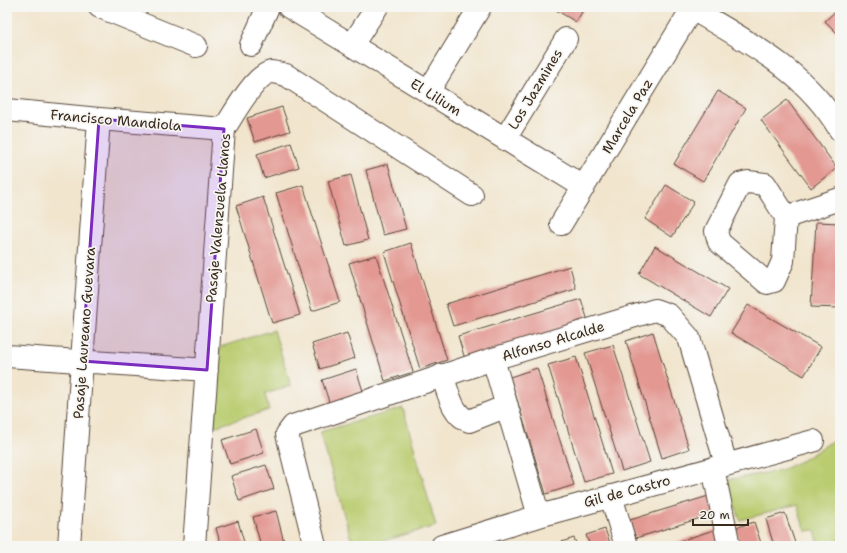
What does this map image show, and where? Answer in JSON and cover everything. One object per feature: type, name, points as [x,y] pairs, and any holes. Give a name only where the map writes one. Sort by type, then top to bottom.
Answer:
[{"type":"street","points":[[100,7],[196,46]]},
{"type":"street","points":[[251,45],[268,7]]},
{"type":"street","name":"El Lilium","points":[[289,7],[584,187]]},
{"type":"street","points":[[352,46],[376,7]]},
{"type":"street","points":[[428,92],[480,7]]},
{"type":"street","points":[[691,8],[775,59],[794,74],[827,109],[840,130]]},
{"type":"street","name":"Marcela Paz","points":[[561,224],[691,8]]},
{"type":"street","name":"Los Jazmines","points":[[505,139],[566,39]]},
{"type":"street","name":"Pasaje Valenzuela Llanos","points":[[194,546],[224,129],[263,75],[272,72],[286,75],[472,195]]},
{"type":"street","name":"Francisco Mandiola","points":[[7,110],[224,129]]},
{"type":"street","name":"Pasaje Laureano Guevara","points":[[69,546],[99,119]]},
{"type":"street","points":[[786,217],[840,199]]},
{"type":"street","name":"Alfonso Alcalde","points":[[315,546],[287,434],[293,426],[442,375],[655,310],[669,315],[689,338],[720,466],[729,546]]},
{"type":"street","points":[[7,356],[207,370]]},
{"type":"street","points":[[493,359],[539,516]]},
{"type":"street","points":[[442,375],[457,413],[462,419],[469,422],[507,406]]},
{"type":"street","name":"Gil de Castro","points":[[442,546],[474,541],[539,516],[813,441]]},
{"type":"street","points":[[611,496],[626,546]]},
{"type":"highlighted area","points":[[99,119],[224,129],[207,370],[82,361]]},
{"type":"green space","points":[[274,330],[291,386],[265,394],[269,410],[214,427],[220,347]]},
{"type":"green space","points":[[403,408],[436,526],[365,546],[353,546],[320,432]]},
{"type":"green space","points":[[840,436],[840,546],[819,546],[815,530],[805,531],[797,505],[740,520],[727,480],[781,470],[803,460]]},
{"type":"building","points":[[551,7],[585,7],[576,22]]},
{"type":"building","points":[[840,7],[840,36],[825,21]]},
{"type":"building","points":[[718,91],[746,108],[703,181],[674,164]]},
{"type":"building","points":[[787,100],[837,168],[811,188],[761,120]]},
{"type":"building","points":[[282,107],[290,131],[255,142],[247,118]]},
{"type":"building","points":[[291,143],[299,167],[264,178],[257,154]]},
{"type":"building","points":[[388,164],[406,229],[383,235],[366,170]]},
{"type":"building","points":[[351,175],[368,240],[346,246],[328,181]]},
{"type":"building","points":[[303,185],[340,302],[312,311],[276,193]]},
{"type":"building","points":[[666,185],[694,202],[672,237],[645,219]]},
{"type":"building","points":[[263,197],[300,315],[272,323],[236,206]]},
{"type":"building","points":[[816,222],[840,223],[840,308],[811,307]]},
{"type":"building","points":[[411,243],[447,360],[420,369],[384,252]]},
{"type":"building","points":[[655,246],[728,289],[711,317],[639,274]]},
{"type":"building","points":[[376,255],[413,372],[385,381],[349,263]]},
{"type":"building","points":[[570,266],[576,289],[453,326],[446,304]]},
{"type":"building","points":[[581,299],[588,321],[465,359],[458,336]]},
{"type":"building","points":[[748,305],[821,347],[804,376],[731,333]]},
{"type":"building","points":[[653,332],[689,449],[662,458],[626,341]]},
{"type":"building","points":[[347,333],[355,358],[320,369],[312,344]]},
{"type":"building","points":[[613,345],[650,462],[622,471],[585,353]]},
{"type":"building","points":[[576,357],[612,474],[584,482],[548,365]]},
{"type":"building","points":[[537,368],[574,485],[546,494],[510,377]]},
{"type":"building","points":[[356,369],[364,394],[330,405],[322,380]]},
{"type":"building","points":[[256,429],[264,453],[230,464],[222,440]]},
{"type":"building","points":[[266,465],[274,489],[239,501],[231,476]]},
{"type":"building","points":[[715,494],[720,512],[636,538],[630,520]]},
{"type":"building","points":[[276,511],[285,546],[261,546],[253,517]]},
{"type":"building","points":[[785,513],[796,546],[774,546],[766,519]]},
{"type":"building","points":[[238,521],[245,546],[221,546],[216,528]]},
{"type":"building","points":[[754,522],[762,546],[741,546],[735,528]]},
{"type":"building","points":[[723,527],[726,546],[664,546]]},
{"type":"building","points":[[605,529],[611,546],[590,546],[586,535]]},
{"type":"building","points":[[574,538],[577,546],[556,546],[555,544]]}]
